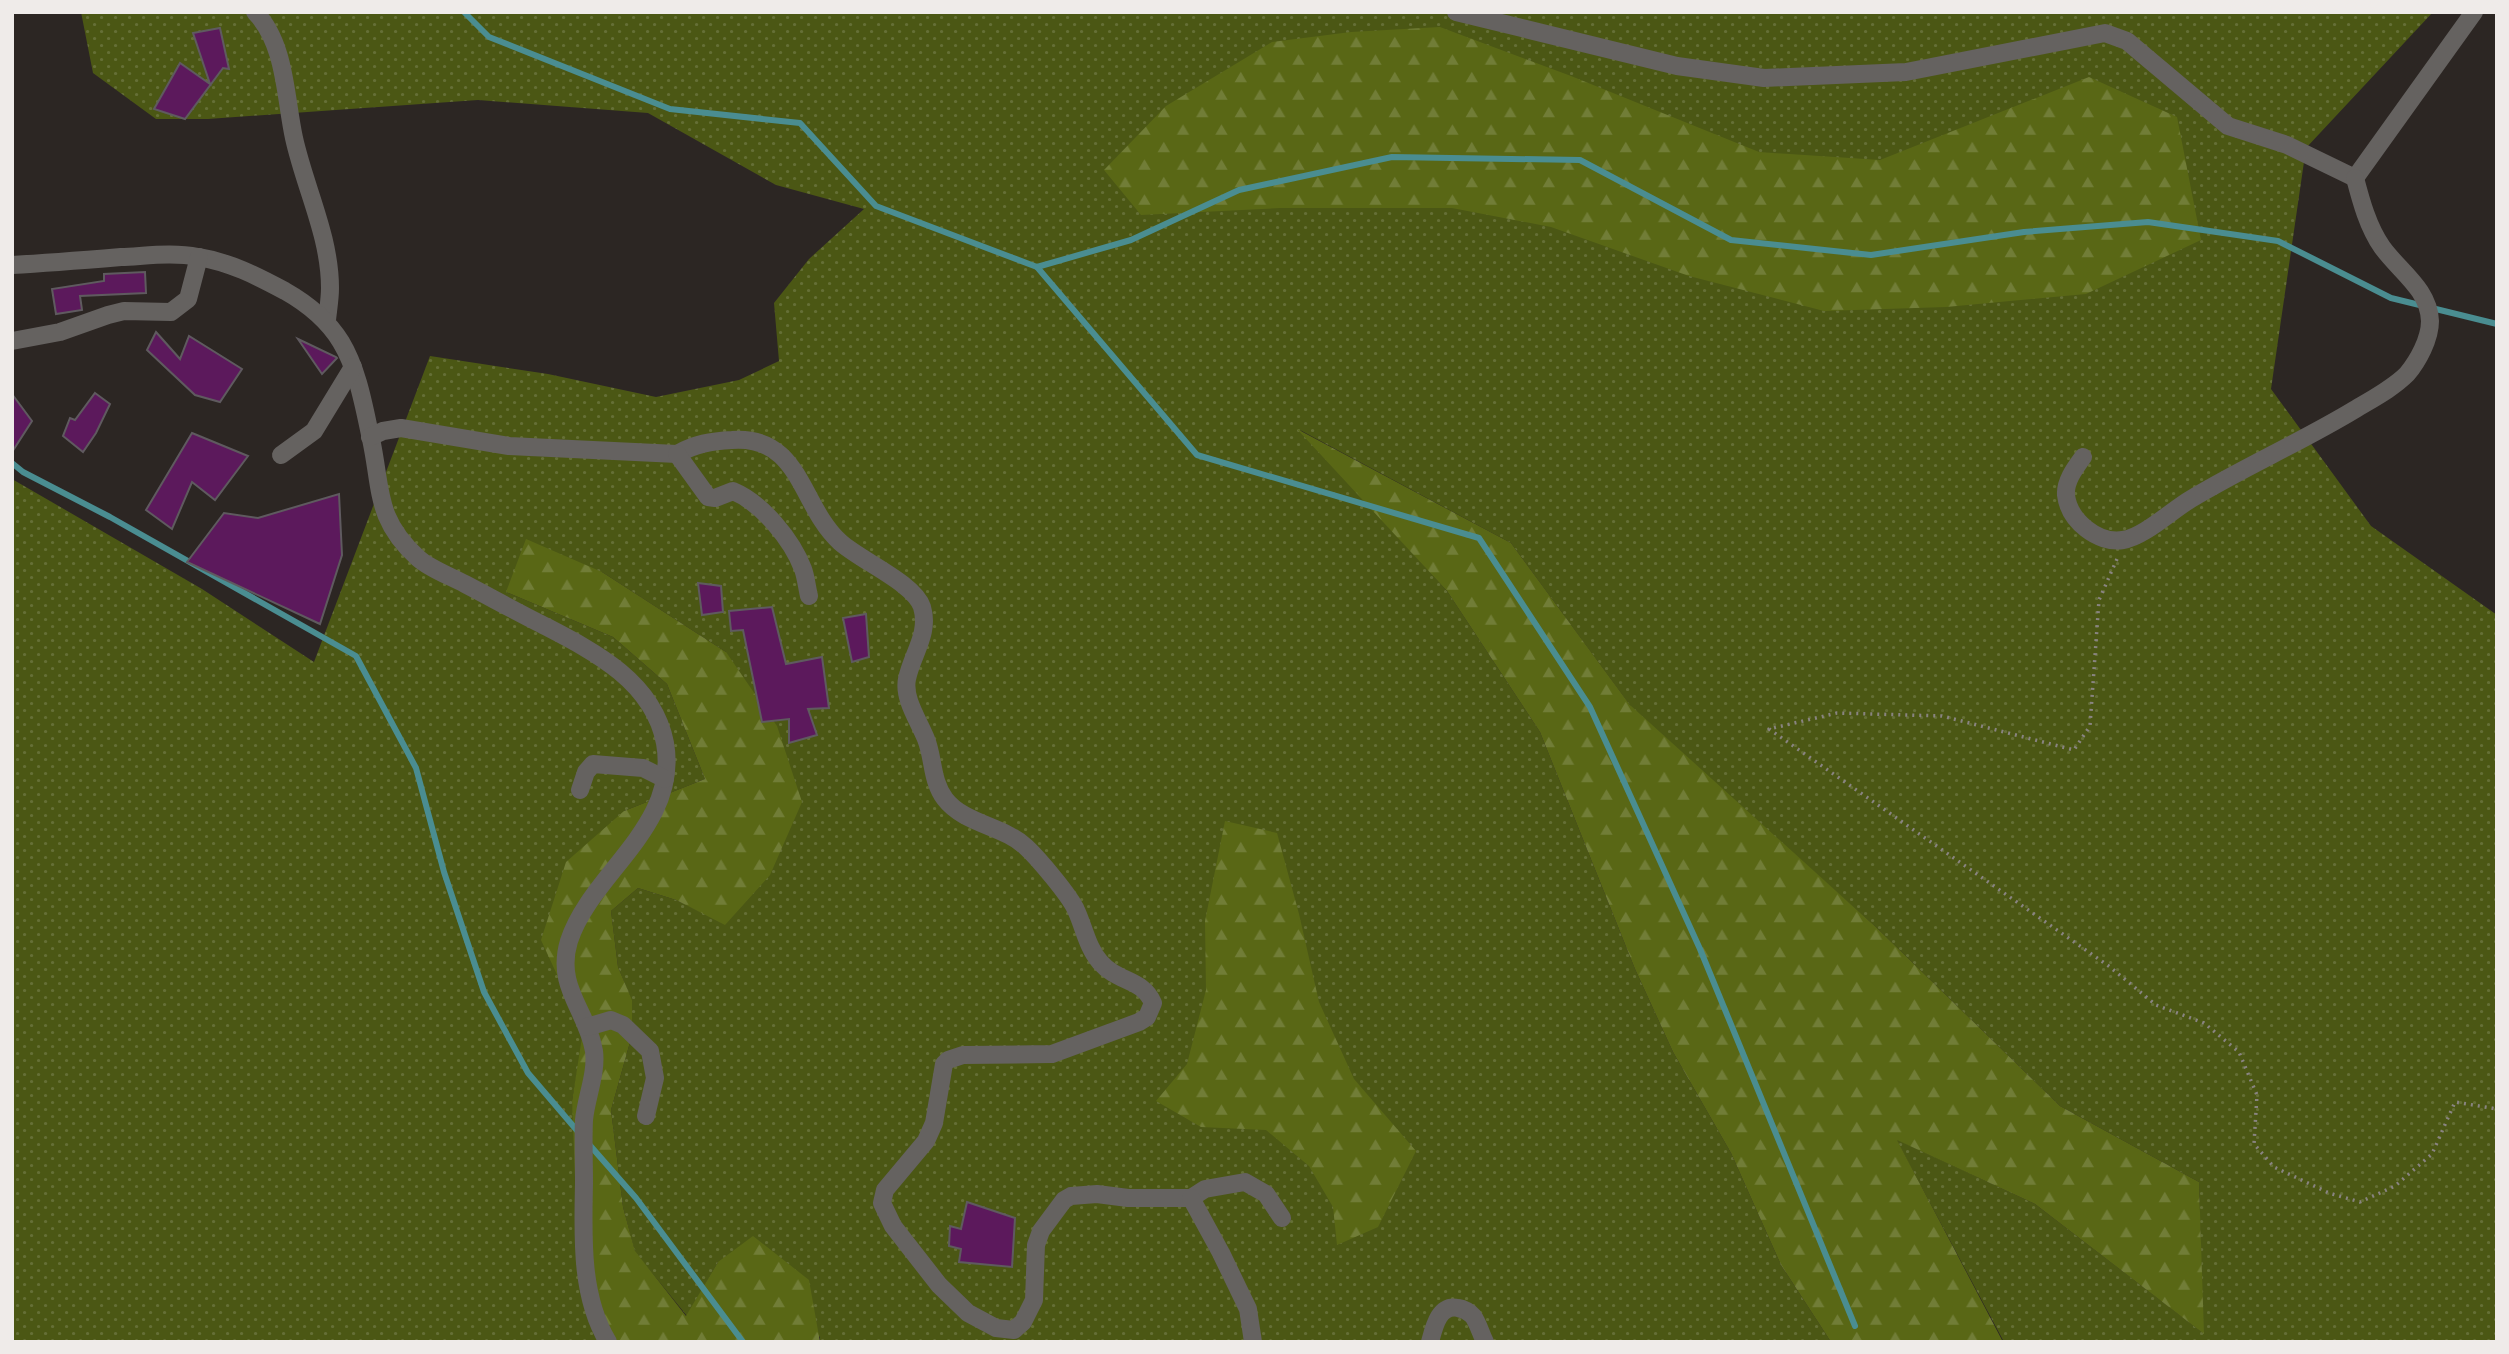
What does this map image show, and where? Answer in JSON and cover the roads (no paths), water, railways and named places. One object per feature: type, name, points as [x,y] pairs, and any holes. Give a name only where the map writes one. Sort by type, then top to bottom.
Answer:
[{"type":"street","points":[[255,12],[264,21],[278,52],[294,140],[323,239],[330,288],[327,320]]},
{"type":"street","points":[[1456,12],[1676,66],[1764,78],[1906,72],[2105,33],[2127,41],[2228,126],[2287,145],[2355,178]]},
{"type":"street","points":[[2083,457],[2073,470],[2067,485],[2066,495],[2070,507],[2081,523],[2096,536],[2109,540],[2125,540],[2191,498],[2333,423],[2383,393],[2407,374],[2421,353],[2430,323],[2427,308],[2421,292],[2381,246],[2361,202],[2355,178],[2474,12]]},
{"type":"street","points":[[12,265],[163,254],[199,257],[250,272],[303,301],[327,320],[344,345],[353,367],[370,437],[382,511],[396,535],[421,561],[592,650],[626,676],[651,707],[665,743],[665,779],[652,817],[622,862],[580,914],[568,944],[564,974],[572,999],[587,1027],[595,1056],[584,1119],[583,1227],[587,1278],[598,1326],[608,1342]]},
{"type":"street","points":[[12,341],[60,332],[124,311],[171,312],[188,299],[199,257]]},
{"type":"street","points":[[281,455],[314,431],[353,367]]},
{"type":"street","points":[[370,437],[383,431],[401,428],[509,446],[677,454],[694,445],[725,440],[756,441],[772,447],[789,462],[811,505],[838,541],[860,558],[907,586],[918,598],[923,616],[923,635],[907,680],[907,692],[926,738],[938,789],[950,805],[1003,831],[1026,846],[1075,907],[1087,940],[1100,962],[1122,981],[1135,983],[1147,991],[1153,1003],[1147,1017],[1139,1022],[1052,1054],[974,1054],[948,1059],[942,1072],[934,1123],[926,1141],[885,1190],[882,1203],[893,1226],[939,1284],[968,1312],[996,1328],[1014,1330],[1023,1322],[1034,1300],[1036,1245],[1041,1231],[1064,1200],[1071,1196],[1097,1194],[1128,1199],[1191,1198],[1205,1189],[1245,1182],[1266,1194],[1282,1218]]},
{"type":"street","points":[[677,454],[708,497],[715,498],[733,491],[749,499],[760,509],[781,532],[803,569],[809,596]]},
{"type":"street","points":[[580,790],[586,772],[593,764],[643,768],[665,779]]},
{"type":"street","points":[[587,1027],[611,1020],[623,1025],[650,1051],[655,1078],[646,1116]]},
{"type":"street","points":[[1191,1198],[1248,1309],[1253,1342]]},
{"type":"street","points":[[1430,1342],[1435,1322],[1444,1310],[1451,1307],[1464,1309],[1473,1316],[1485,1342]]},
{"type":"waterway","points":[[464,12],[489,37],[670,109],[800,123],[876,206],[1037,267],[1131,240],[1239,190],[1392,157],[1580,160],[1731,240],[1871,255],[2024,232],[2148,222],[2278,241],[2391,298],[2497,324]]},
{"type":"waterway","points":[[1037,267],[1197,455],[1479,538],[1590,707],[1700,949],[1855,1326]]},
{"type":"waterway","points":[[12,463],[23,472],[110,517],[356,656],[416,768],[444,872],[484,992],[528,1073],[580,1134]]},
{"type":"waterway","points":[[587,1142],[636,1198],[743,1342]]}]
